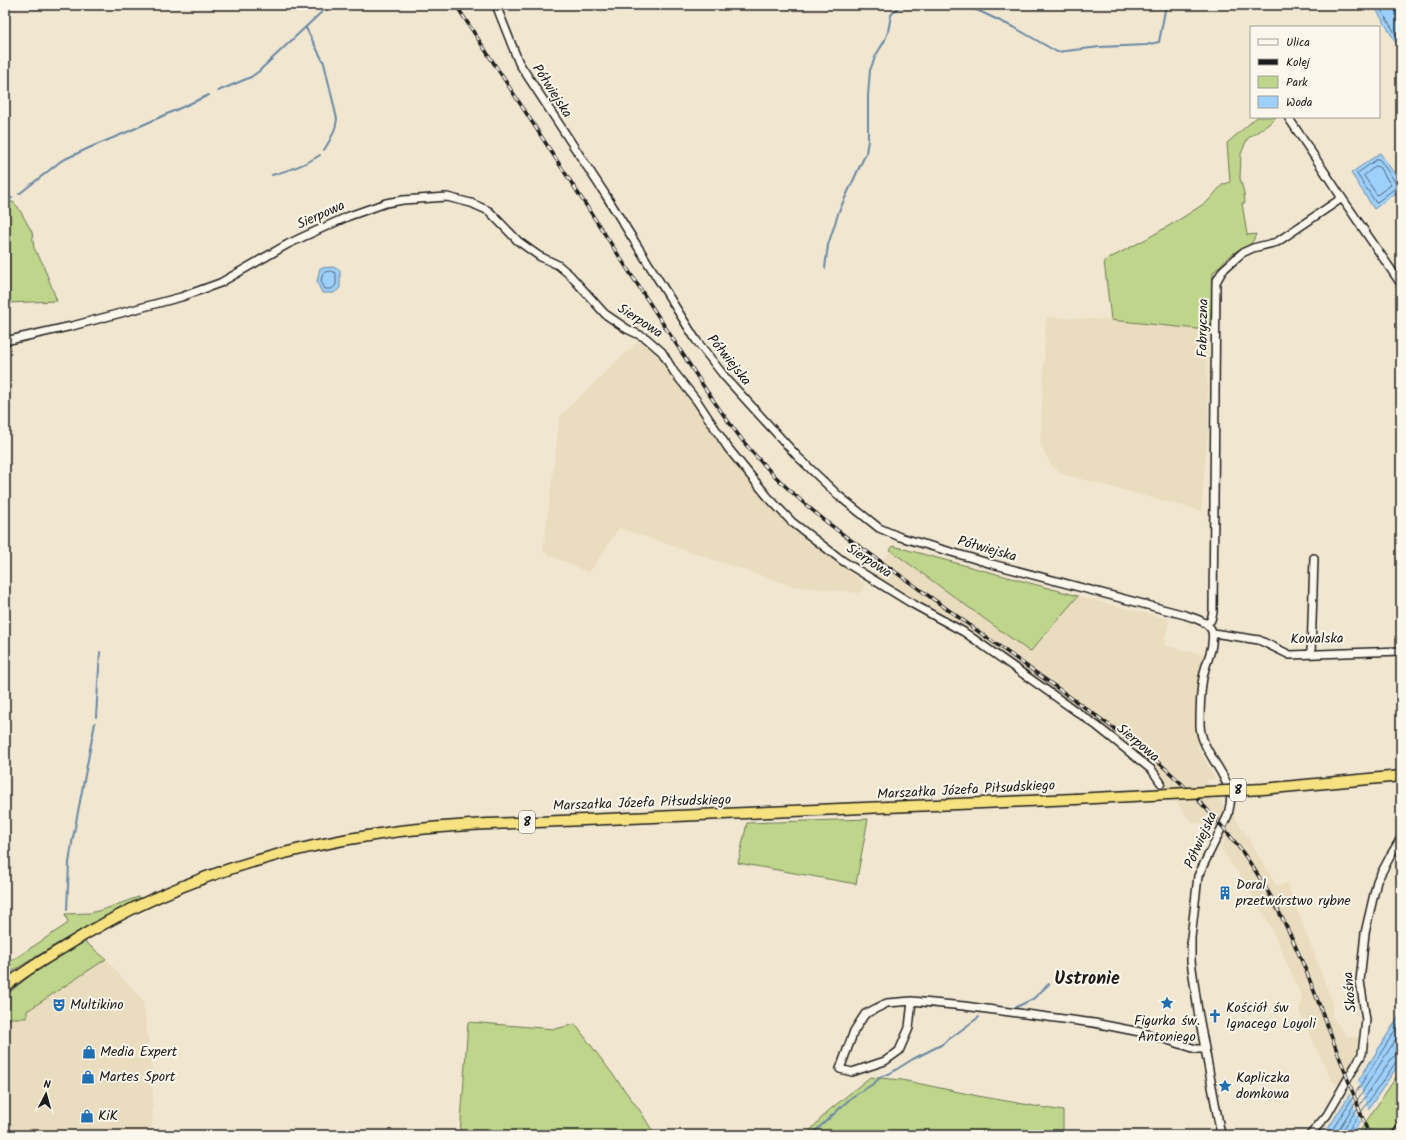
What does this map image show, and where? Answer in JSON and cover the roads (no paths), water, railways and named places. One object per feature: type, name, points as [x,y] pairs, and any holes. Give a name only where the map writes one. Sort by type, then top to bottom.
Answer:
[{"type":"highway","name":"Marszałka Józefa Piłsudskiego","points":[[7,984],[75,941],[115,918],[188,884],[254,861],[311,846],[356,838],[403,831],[489,824],[1075,799],[1263,789],[1401,776]]},
{"type":"street","name":"Półwiejska","points":[[496,5],[519,63],[696,340],[725,377],[798,457],[839,496],[879,528],[900,537],[992,564],[1185,615],[1207,624]]},
{"type":"street","points":[[1289,118],[1401,284]]},
{"type":"street","name":"Sierpowa","points":[[5,341],[72,326],[182,297],[220,283],[288,244],[305,236],[349,216],[386,203],[403,200],[447,197],[471,203],[489,211],[518,240],[539,256],[558,265],[570,275],[605,314],[627,329],[646,338],[662,352],[674,372],[697,401],[728,448],[768,497],[792,522],[843,561],[911,603],[964,632],[1097,726],[1152,770],[1161,783]]},
{"type":"street","name":"Fabryczna","points":[[1207,624],[1211,620],[1213,612],[1216,282],[1223,270],[1242,253],[1253,248],[1277,242],[1342,198]]},
{"type":"street","points":[[1310,654],[1314,558]]},
{"type":"street","points":[[1207,624],[1213,633]]},
{"type":"street","name":"Półwiejska","points":[[1213,633],[1212,649],[1203,674],[1200,726],[1205,744],[1219,768],[1230,794],[1230,799],[1228,815],[1198,876],[1191,938],[1191,961],[1204,1049],[1221,1135]]},
{"type":"street","name":"Kowalska","points":[[1213,633],[1259,640],[1290,655],[1401,651]]},
{"type":"street","name":"Skośna","points":[[1310,1135],[1327,1115],[1362,1054],[1366,1020],[1360,980],[1364,933],[1378,881],[1401,838]]},
{"type":"street","points":[[912,1001],[908,1028],[899,1051],[885,1061],[852,1072],[840,1069],[854,1031],[865,1014],[887,1003],[912,1001],[1094,1023],[1145,1033],[1196,1049],[1204,1049]]},
{"type":"street","points":[[1396,1135],[1401,1127]]},
{"type":"water","points":[[1374,5],[1401,5],[1401,51],[1376,9]]},
{"type":"water","points":[[1380,153],[1401,183],[1401,189],[1374,209],[1351,173]]},
{"type":"water","points":[[333,267],[340,270],[340,288],[334,293],[322,293],[317,282],[320,268]]},
{"type":"water","points":[[1401,1013],[1401,1061],[1351,1135],[1324,1135]]},
{"type":"waterway","points":[[218,91],[251,77],[258,72],[329,5]]},
{"type":"waterway","points":[[825,268],[828,245],[839,211],[866,153],[868,140],[868,96],[870,70],[888,32],[891,15],[900,5]]},
{"type":"waterway","points":[[960,5],[979,11],[1017,29],[1057,52],[1100,47],[1146,45],[1159,42],[1166,5]]},
{"type":"waterway","points":[[306,28],[324,63],[337,119],[334,132],[324,150]]},
{"type":"waterway","points":[[19,194],[61,161],[209,95]]},
{"type":"waterway","points":[[272,175],[291,169],[320,155]]},
{"type":"waterway","points":[[5,200],[12,198]]},
{"type":"waterway","points":[[96,717],[100,652]]},
{"type":"waterway","points":[[67,910],[69,863],[95,723]]},
{"type":"waterway","points":[[1012,1009],[1033,999],[1049,984]]},
{"type":"waterway","points":[[811,1135],[852,1097],[873,1084],[882,1076],[889,1074],[913,1059],[941,1045],[979,1017]]},
{"type":"railway","points":[[456,5],[706,390],[752,452],[774,475],[820,517],[1144,750],[1172,774],[1223,827],[1246,857],[1270,894],[1290,934],[1316,996],[1369,1135]]},
{"type":"place","name":"Doral przetwórstwo rybne","points":[[1225,893]]},
{"type":"place","name":"Figurka św. Antoniego","points":[[1167,1003]]},
{"type":"place","name":"Multikino","points":[[59,1005]]},
{"type":"place","name":"Kościół św Ignacego Loyoli","points":[[1215,1016]]},
{"type":"place","name":"Media Expert","points":[[89,1052]]},
{"type":"place","name":"Martes Sport","points":[[88,1077]]},
{"type":"place","name":"Kapliczka domkowa","points":[[1225,1086]]},
{"type":"place","name":"KiK","points":[[87,1116]]},
{"type":"district","name":"Ustronie","points":[[1087,979]]}]
